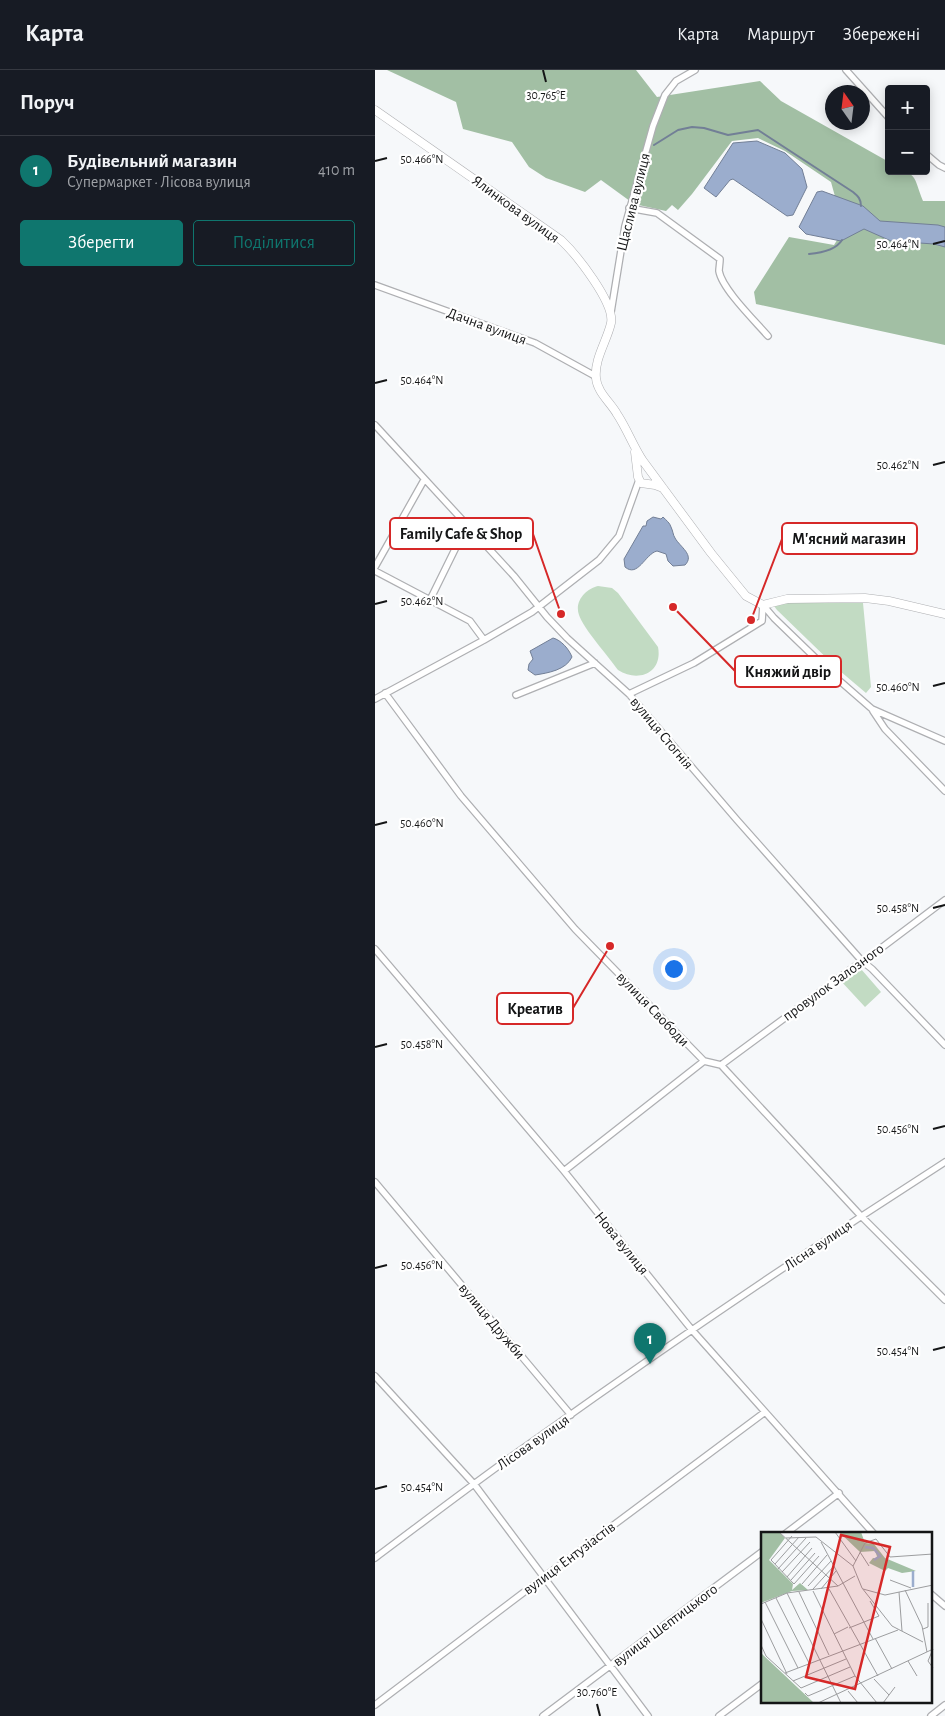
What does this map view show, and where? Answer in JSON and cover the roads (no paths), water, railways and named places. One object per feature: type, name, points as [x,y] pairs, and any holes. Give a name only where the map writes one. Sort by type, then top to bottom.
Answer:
[{"type":"street","name":"Щаслива вулиця","points":[[611,312],[629,208],[653,126],[665,94],[676,81],[695,70]]},
{"type":"street","points":[[846,70],[885,114]]},
{"type":"street","name":"Ялинкова вулиця","points":[[375,110],[561,240],[574,252],[592,277],[611,312]]},
{"type":"street","points":[[930,157],[945,168]]},
{"type":"street","points":[[629,208],[657,213],[720,259],[719,271],[723,280],[746,312],[768,336]]},
{"type":"street","name":"Дачна вулиця","points":[[375,284],[535,343],[595,376]]},
{"type":"street","points":[[611,312],[612,322],[595,376],[601,392],[616,412],[634,447],[711,553],[745,596],[763,605],[833,675],[872,709],[885,729],[945,791]]},
{"type":"street","points":[[375,436],[377,427]]},
{"type":"street","name":"вулиця Стогнія","points":[[377,427],[514,576],[567,638],[629,694],[862,961],[945,1045]]},
{"type":"street","points":[[634,447],[641,483],[664,489]]},
{"type":"street","points":[[375,699],[484,640],[539,606],[599,560],[619,536],[643,470],[649,470],[653,473]]},
{"type":"street","points":[[635,495],[654,480],[653,473]]},
{"type":"street","points":[[375,567],[424,480]]},
{"type":"street","points":[[430,600],[461,537]]},
{"type":"street","points":[[375,571],[470,621],[484,640]]},
{"type":"street","points":[[763,605],[787,599],[865,598],[889,601],[945,614]]},
{"type":"street","points":[[629,694],[694,663],[762,621],[763,605]]},
{"type":"street","points":[[516,695],[595,663]]},
{"type":"street","name":"вулиця Свободи","points":[[385,693],[461,796],[575,928],[704,1061]]},
{"type":"street","points":[[872,709],[945,741]]},
{"type":"street","name":"провулок Залозного","points":[[721,1064],[945,900]]},
{"type":"street","name":"Нова вулиця","points":[[375,949],[564,1171],[692,1330],[872,1532]]},
{"type":"street","points":[[564,1171],[704,1061],[721,1064],[861,1216],[945,1300]]},
{"type":"street","name":"Лісна вулиця","points":[[692,1330],[945,1162]]},
{"type":"street","name":"вулиця Дружби","points":[[375,1182],[571,1415]]},
{"type":"street","name":"Лісова вулиця","points":[[375,1558],[539,1436],[692,1330]]},
{"type":"street","points":[[375,1376],[474,1484],[648,1716]]},
{"type":"street","name":"вулиця Ентузіастів","points":[[375,1705],[765,1412]]},
{"type":"street","points":[[788,1532],[839,1493]]},
{"type":"street","name":"вулиця Шептицького","points":[[543,1716],[761,1552]]},
{"type":"street","points":[[933,1596],[945,1606]]},
{"type":"street","points":[[719,1716],[761,1684]]},
{"type":"street","points":[[931,1716],[945,1705]]},
{"type":"water","points":[[757,141],[785,153],[802,169],[807,187],[793,215],[787,216],[733,179],[716,197],[704,188],[733,143]]},
{"type":"water","points":[[822,191],[863,206],[880,221],[945,227],[945,247],[934,244],[891,241],[864,229],[841,241],[806,234],[799,227],[817,192]]},
{"type":"water","points":[[653,517],[661,519],[663,517],[670,524],[675,538],[688,554],[688,561],[685,565],[673,566],[668,561],[666,554],[657,551],[638,568],[630,570],[625,567],[624,559],[643,526],[646,526],[647,521]]},
{"type":"water","points":[[553,638],[564,645],[572,657],[561,668],[535,675],[528,670],[529,664],[533,659],[530,651]]},
{"type":"waterway","points":[[654,145],[678,130],[692,127],[704,128],[728,135],[758,130],[853,192],[859,198],[861,206]]},
{"type":"waterway","points":[[809,254],[832,249],[842,240]]},
{"type":"place","name":"Княжий двір","points":[[673,607]]},
{"type":"place","name":"Family Cafe & Shop","points":[[561,614]]},
{"type":"place","name":"М'ясний магазин","points":[[751,620]]},
{"type":"place","name":"Креатив","points":[[610,946]]},
{"type":"place","name":"Будівельний магазин","points":[[650,1364]]}]
